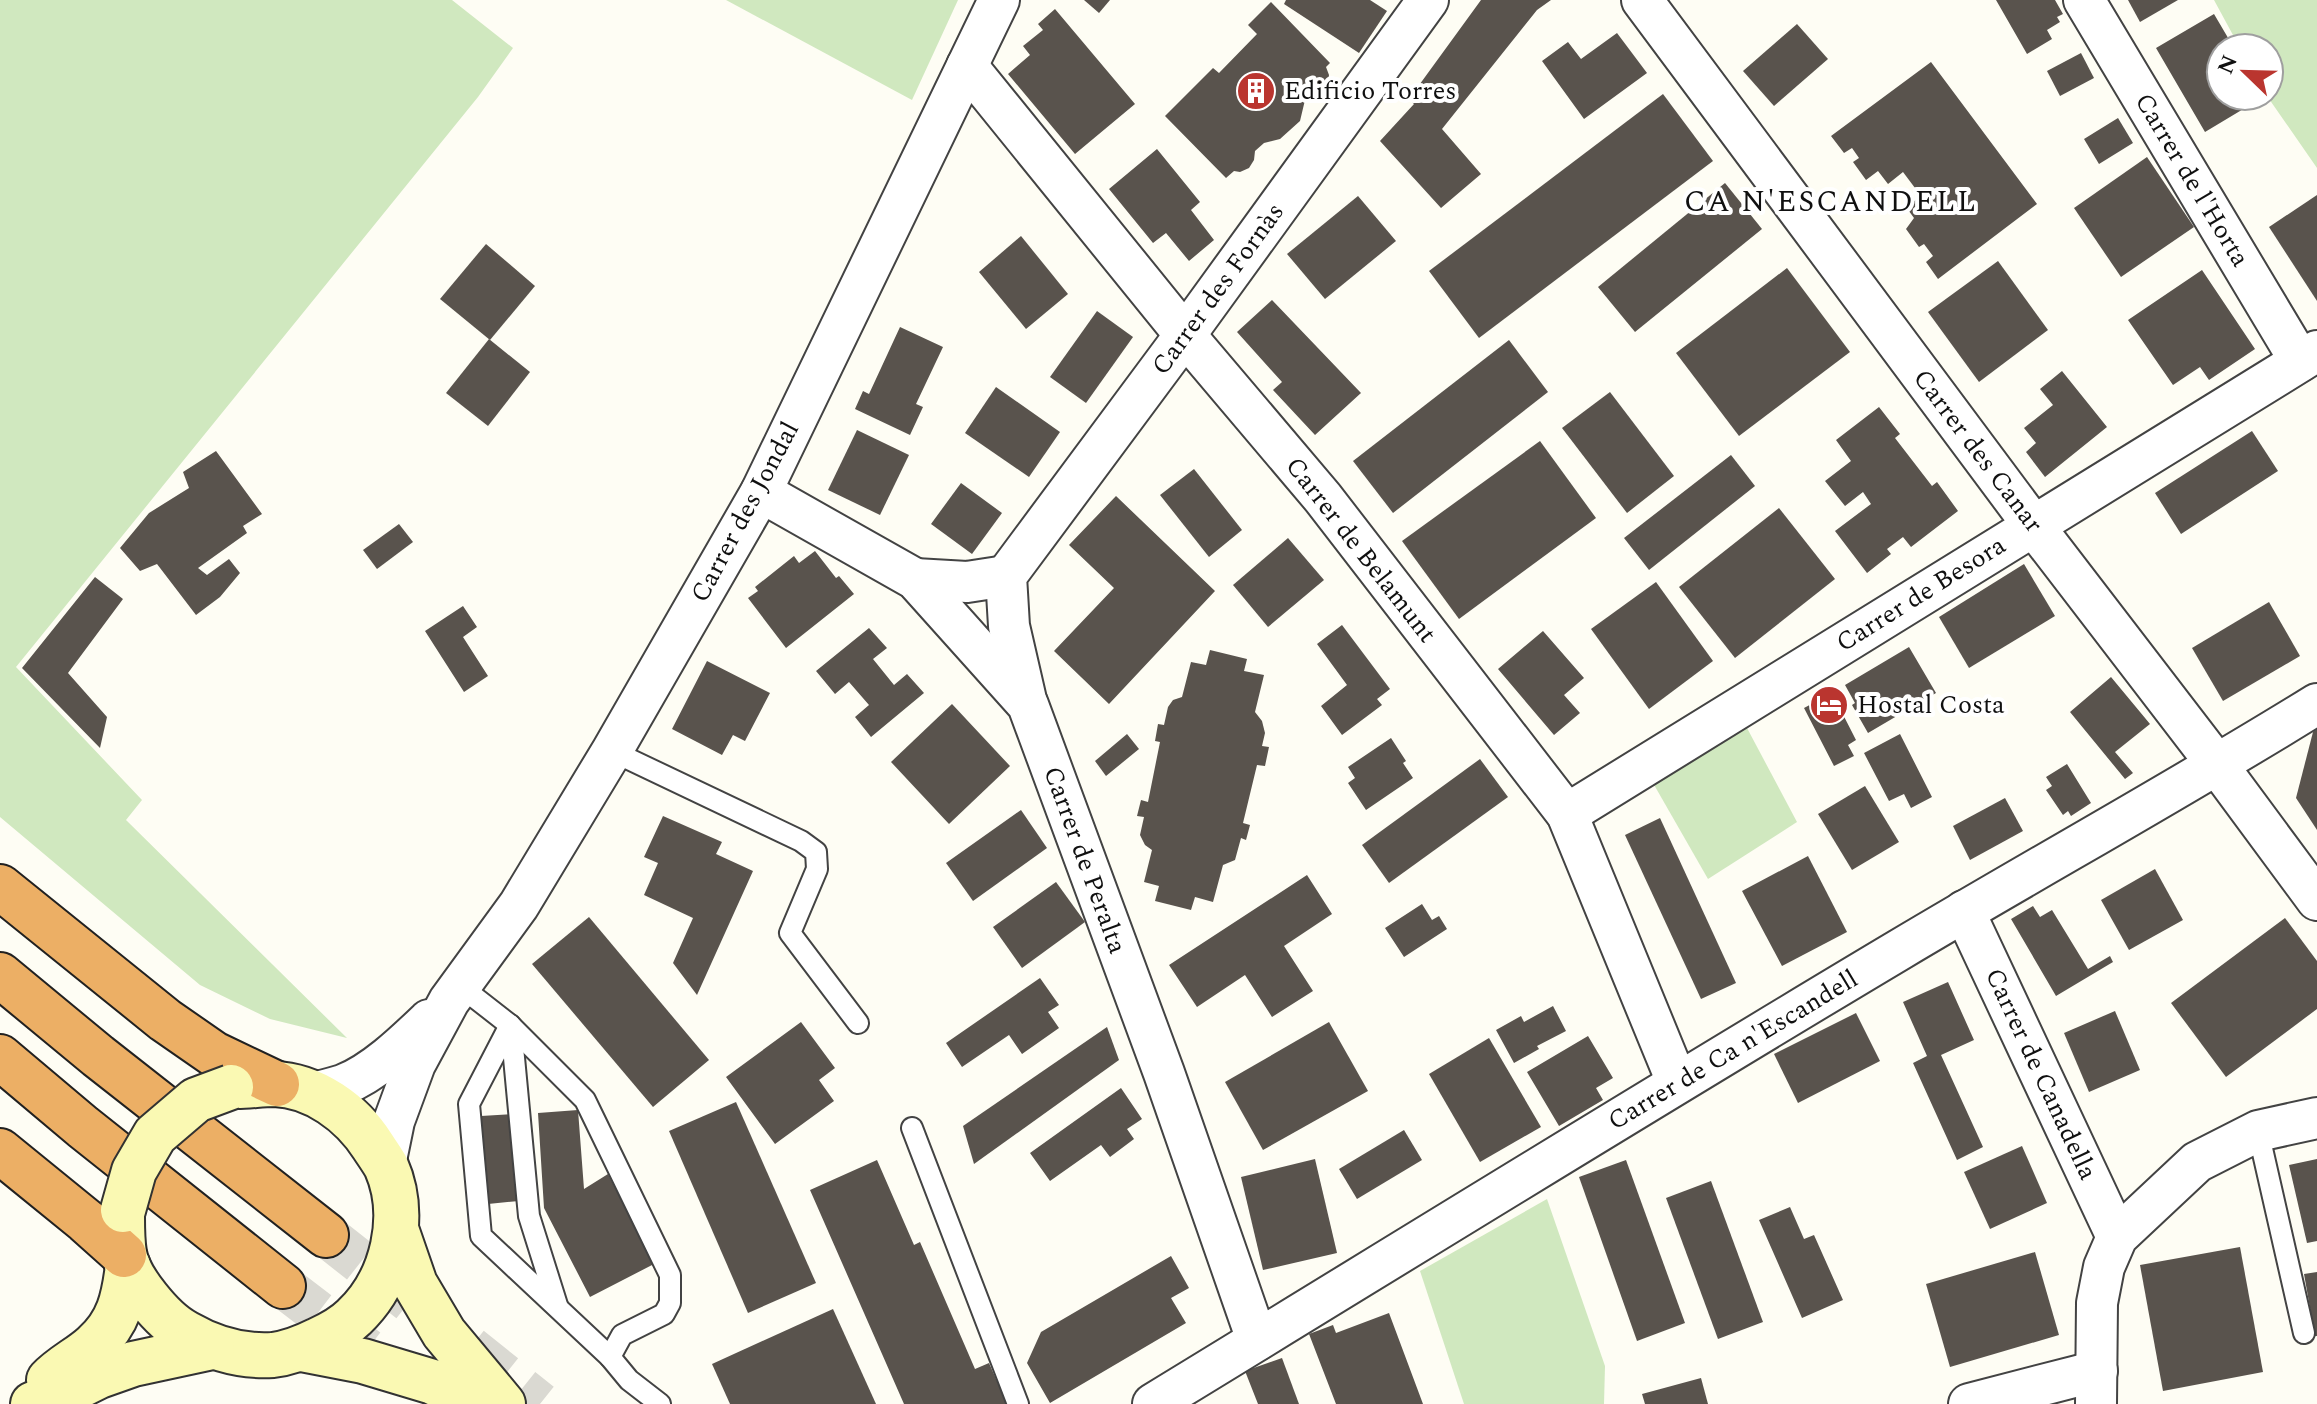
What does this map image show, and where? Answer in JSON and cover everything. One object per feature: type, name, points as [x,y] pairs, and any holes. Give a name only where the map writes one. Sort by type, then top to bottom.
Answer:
[{"type":"highway","points":[[0,887],[165,1020],[214,1054],[295,1089]]},
{"type":"highway","points":[[0,975],[326,1235]]},
{"type":"highway","points":[[0,1057],[283,1286]]},
{"type":"highway","points":[[0,1151],[86,1221],[126,1261]]},
{"type":"street","name":"Carrer des Jondal","points":[[385,1165],[394,1121],[415,1064],[455,993],[519,905],[761,492],[999,0]]},
{"type":"street","name":"Carrer des Fornàs","points":[[1006,576],[1428,0]]},
{"type":"street","name":"Carrer des Canar","points":[[1642,0],[2317,900]]},
{"type":"street","name":"Carrer de l'Horta","points":[[2084,0],[2308,356]]},
{"type":"street","name":"Carrer de Belamunt","points":[[967,66],[1185,335],[1323,498],[1567,814],[1677,1082]]},
{"type":"street","name":"Carrer de Besora","points":[[1567,814],[2308,356]]},
{"type":"street","name":"Carrer de Peralta","points":[[761,492],[915,579],[1028,705],[1164,1073],[1257,1340]]},
{"type":"street","points":[[915,579],[967,582],[1006,576],[1009,626],[1028,705]]},
{"type":"street","name":"Carrer de Ca n'Escandell","points":[[1153,1404],[1677,1082],[1964,911],[2218,766],[2317,704]]},
{"type":"street","name":"Carrer de Canadella","points":[[1964,911],[2117,1237]]},
{"type":"street","name":"Carrer des Jondal","points":[[295,1089],[345,1084],[359,1076],[401,1047],[455,993]]},
{"type":"street","points":[[26,1404],[53,1376],[94,1346],[113,1324],[124,1298],[126,1261],[123,1210],[134,1171],[155,1135],[196,1100],[231,1087],[295,1089],[341,1109],[362,1129],[385,1165],[394,1196],[396,1229],[393,1249],[380,1283],[354,1317],[333,1333],[301,1349],[274,1355],[250,1355],[212,1347],[182,1331],[159,1310],[126,1261]]},
{"type":"street","points":[[1969,1404],[2096,1388],[2097,1303],[2104,1267],[2117,1237],[2197,1162],[2258,1131],[2317,1118]]},
{"type":"street","points":[[396,1229],[415,1284],[444,1333],[503,1404]]},
{"type":"street","points":[[33,1404],[133,1364],[212,1347]]},
{"type":"street","points":[[301,1349],[363,1361],[433,1382],[477,1404]]},
{"type":"lane","points":[[612,751],[801,841],[816,852],[817,869],[790,933],[858,1023]]},
{"type":"lane","points":[[455,993],[510,1025],[585,1100],[670,1275],[670,1303],[664,1314],[622,1335],[610,1357]]},
{"type":"lane","points":[[510,1025],[529,1216],[559,1309]]},
{"type":"lane","points":[[510,1025],[469,1104],[481,1236],[610,1357],[629,1380],[660,1404]]},
{"type":"lane","points":[[912,1128],[1018,1404]]},
{"type":"lane","points":[[2258,1131],[2304,1333]]},
{"type":"green space","points":[[0,0],[452,0],[513,48],[478,97],[16,667],[142,800],[126,820],[347,1038],[270,1019],[200,985],[0,817]]},
{"type":"green space","points":[[726,0],[958,0],[912,100]]},
{"type":"green space","points":[[2214,0],[2317,0],[2317,168],[2278,112],[2285,112],[2285,32],[2231,32]]},
{"type":"green space","points":[[1747,728],[1797,822],[1708,879],[1653,783]]},
{"type":"green space","points":[[1547,1199],[1605,1366],[1604,1404],[1464,1404],[1420,1271]]},
{"type":"building","points":[[1084,0],[1110,0],[1099,13]]},
{"type":"building","points":[[1286,0],[1370,0],[1387,11],[1359,53],[1284,4]]},
{"type":"building","points":[[1481,0],[1551,0],[1537,10],[1442,129],[1481,174],[1441,208],[1380,141],[1414,104],[1409,99]]},
{"type":"building","points":[[1996,0],[2055,0],[2063,14],[2057,17],[2060,22],[2047,30],[2052,39],[2027,54]]},
{"type":"building","points":[[2128,0],[2178,0],[2140,22]]},
{"type":"building","name":"Edificio Torres","points":[[1271,2],[1330,63],[1326,67],[1328,83],[1325,90],[1309,93],[1300,121],[1280,139],[1264,143],[1255,151],[1249,168],[1234,171],[1226,178],[1165,116],[1213,68],[1219,73],[1257,34],[1248,25]]},
{"type":"building","points":[[1055,9],[1135,104],[1075,154],[1008,74],[1030,55],[1023,46],[1043,30],[1038,24]]},
{"type":"building","points":[[2214,14],[2225,32],[2205,32],[2205,112],[2238,112],[2205,132],[2156,48]]},
{"type":"building","points":[[1797,24],[1828,59],[1774,106],[1743,71]]},
{"type":"building","points":[[1617,33],[1647,73],[1584,119],[1542,61],[1568,42],[1581,59]]},
{"type":"building","points":[[2081,53],[2094,78],[2060,96],[2047,71]]},
{"type":"building","points":[[1931,62],[2037,204],[1938,279],[1926,262],[1933,256],[1924,244],[1919,247],[1906,229],[1914,218],[1906,207],[1921,196],[1903,172],[1888,184],[1878,171],[1866,180],[1853,162],[1859,158],[1852,148],[1844,153],[1831,136]]},
{"type":"building","points":[[1663,94],[1713,161],[1479,338],[1429,271]]},
{"type":"building","points":[[2118,118],[2133,143],[2099,164],[2084,139]]},
{"type":"building","points":[[1157,149],[1200,202],[1191,210],[1214,240],[1189,261],[1166,233],[1153,243],[1109,189]]},
{"type":"building","points":[[2147,157],[2194,227],[2121,277],[2074,208]]},
{"type":"building","points":[[1725,183],[1762,229],[1635,332],[1598,287]]},
{"type":"building","points":[[2317,195],[2317,301],[2269,227]]},
{"type":"building","points":[[1358,196],[1396,241],[1325,299],[1287,254]]},
{"type":"building","points":[[1021,236],[1068,294],[1026,329],[979,272]]},
{"type":"building","points":[[486,244],[535,286],[490,340],[440,299]]},
{"type":"building","points":[[1998,261],[2048,330],[1979,382],[1928,312]]},
{"type":"building","points":[[1787,268],[1850,352],[1739,436],[1676,353]]},
{"type":"building","points":[[2202,270],[2255,349],[2209,380],[2200,367],[2173,385],[2128,320]]},
{"type":"building","points":[[1272,300],[1361,393],[1315,435],[1273,390],[1282,382],[1237,332]]},
{"type":"building","points":[[1097,311],[1133,337],[1086,403],[1050,377]]},
{"type":"building","points":[[900,327],[943,347],[916,404],[923,407],[910,435],[855,409],[863,391],[869,394]]},
{"type":"building","points":[[489,339],[530,372],[488,426],[446,393]]},
{"type":"building","points":[[1509,340],[1548,392],[1393,513],[1353,461]]},
{"type":"building","points":[[2062,371],[2107,427],[2045,477],[2026,452],[2036,443],[2024,428],[2053,405],[2040,389]]},
{"type":"building","points":[[996,387],[1060,432],[1029,477],[965,433]]},
{"type":"building","points":[[1610,392],[1674,476],[1627,513],[1562,428]]},
{"type":"building","points":[[1879,407],[1900,434],[1895,438],[1932,486],[1937,482],[1958,511],[1911,547],[1903,537],[1887,549],[1891,554],[1867,573],[1835,531],[1871,504],[1863,492],[1845,506],[1825,481],[1851,461],[1836,440]]},
{"type":"building","points":[[857,430],[909,455],[880,515],[828,490]]},
{"type":"building","points":[[2252,431],[2278,471],[2181,534],[2155,493]]},
{"type":"building","points":[[1540,441],[1596,518],[1459,619],[1402,541]]},
{"type":"building","points":[[216,451],[262,514],[243,526],[247,533],[198,568],[207,575],[229,559],[240,573],[220,597],[196,615],[157,564],[140,571],[120,548],[149,513],[189,488],[183,472]]},
{"type":"building","points":[[1731,455],[1755,486],[1649,570],[1624,538]]},
{"type":"building","points":[[1194,469],[1242,530],[1209,557],[1160,495]]},
{"type":"building","points":[[961,483],[1002,513],[972,554],[931,524]]},
{"type":"building","points":[[1116,496],[1215,591],[1109,704],[1054,651],[1114,588],[1069,545]]},
{"type":"building","points":[[1779,508],[1835,579],[1735,658],[1679,587]]},
{"type":"building","points":[[399,524],[413,542],[377,569],[363,550]]},
{"type":"building","points":[[1288,538],[1324,580],[1268,627],[1233,585]]},
{"type":"building","points":[[815,551],[836,578],[839,576],[854,594],[786,648],[748,598],[758,591],[755,587],[794,556],[799,563]]},
{"type":"building","points":[[2024,564],[2055,616],[1969,668],[1939,617]]},
{"type":"building","points":[[95,577],[123,599],[68,673],[107,717],[100,748],[22,668]]},
{"type":"building","points":[[1656,582],[1713,661],[1649,709],[1591,629]]},
{"type":"building","points":[[2269,602],[2300,656],[2223,701],[2192,648]]},
{"type":"building","points":[[463,606],[477,627],[463,637],[488,676],[464,692],[425,631]]},
{"type":"building","points":[[1342,625],[1390,689],[1377,699],[1382,705],[1342,735],[1321,706],[1347,685],[1317,644]]},
{"type":"building","points":[[869,628],[887,648],[873,659],[894,685],[907,674],[924,693],[871,737],[855,717],[869,705],[849,682],[835,694],[816,671]]},
{"type":"building","points":[[1543,631],[1584,678],[1564,695],[1580,713],[1554,735],[1498,669]]},
{"type":"building","points":[[1909,647],[1936,693],[1868,733],[1845,685]]},
{"type":"building","points":[[1210,650],[1247,659],[1244,671],[1264,675],[1255,712],[1262,721],[1265,733],[1262,746],[1269,747],[1265,766],[1257,765],[1243,823],[1250,825],[1246,840],[1241,838],[1235,860],[1223,865],[1213,902],[1195,897],[1191,910],[1155,901],[1159,886],[1144,882],[1152,850],[1140,835],[1144,817],[1137,816],[1141,800],[1148,802],[1160,742],[1155,741],[1158,724],[1164,725],[1168,707],[1173,700],[1182,697],[1191,662],[1206,665]]},
{"type":"building","points":[[707,661],[770,693],[745,741],[733,735],[722,755],[672,729]]},
{"type":"building","points":[[2111,677],[2150,724],[2115,752],[2133,773],[2125,779],[2070,712]]},
{"type":"building","points":[[1832,693],[1856,740],[1848,745],[1854,756],[1834,766],[1804,708]]},
{"type":"building","points":[[952,704],[1010,766],[949,824],[891,762]]},
{"type":"building","points":[[2317,729],[2317,830],[2296,798],[2313,732]]},
{"type":"building","points":[[1127,734],[1139,749],[1106,776],[1095,761]]},
{"type":"building","points":[[1900,734],[1932,797],[1911,808],[1904,794],[1889,801],[1864,753]]},
{"type":"building","points":[[1391,738],[1413,778],[1366,810],[1348,783],[1355,778],[1348,767]]},
{"type":"building","points":[[1480,759],[1508,797],[1389,883],[1362,845]]},
{"type":"building","points":[[2067,764],[2091,803],[2071,816],[2068,811],[2063,815],[2046,790],[2052,786],[2046,777]]},
{"type":"building","points":[[1865,786],[1899,842],[1852,870],[1818,814]]},
{"type":"building","points":[[2005,798],[2023,831],[1970,860],[1953,826]]},
{"type":"building","points":[[1021,810],[1047,848],[973,901],[946,863]]},
{"type":"building","points":[[663,816],[722,842],[716,854],[753,871],[697,995],[673,963],[693,918],[644,895],[658,863],[644,857]]},
{"type":"building","points":[[1660,818],[1736,983],[1701,999],[1625,835]]},
{"type":"building","points":[[1808,856],[1847,932],[1782,966],[1742,891]]},
{"type":"building","points":[[2155,869],[2183,920],[2129,950],[2101,900]]},
{"type":"building","points":[[1307,875],[1332,914],[1284,946],[1313,991],[1272,1017],[1245,975],[1197,1007],[1169,965]]},
{"type":"building","points":[[1056,882],[1085,922],[1022,968],[993,927]]},
{"type":"building","points":[[1422,904],[1432,920],[1439,916],[1447,929],[1404,957],[1385,928]]},
{"type":"building","points":[[2033,906],[2040,917],[2052,910],[2088,969],[2110,956],[2113,962],[2056,996],[2011,919]]},
{"type":"building","points":[[589,917],[709,1060],[653,1107],[532,964]]},
{"type":"building","points":[[2285,918],[2317,961],[2317,1009],[2226,1077],[2171,1003]]},
{"type":"building","points":[[1040,978],[1059,1005],[1048,1012],[1059,1028],[1022,1054],[1009,1035],[962,1067],[946,1043]]},
{"type":"building","points":[[1948,982],[1974,1040],[1941,1055],[1983,1147],[1957,1160],[1913,1063],[1927,1056],[1903,1002]]},
{"type":"building","points":[[1553,1006],[1566,1031],[1537,1046],[1539,1049],[1514,1063],[1496,1030],[1521,1016],[1524,1022]]},
{"type":"building","points":[[2115,1011],[2140,1070],[2089,1092],[2064,1033]]},
{"type":"building","points":[[1856,1013],[1880,1061],[1798,1103],[1774,1054]]},
{"type":"building","points":[[801,1022],[835,1068],[819,1080],[834,1101],[775,1144],[726,1077]]},
{"type":"building","points":[[1329,1022],[1368,1091],[1263,1150],[1225,1082]]},
{"type":"building","points":[[1107,1027],[1119,1060],[974,1164],[963,1126]]},
{"type":"building","points":[[1588,1036],[1613,1078],[1596,1088],[1603,1100],[1559,1126],[1527,1072]]},
{"type":"building","points":[[1489,1038],[1541,1127],[1480,1162],[1429,1074]]},
{"type":"building","points":[[1121,1088],[1142,1119],[1127,1129],[1134,1139],[1110,1157],[1101,1145],[1050,1181],[1030,1153]]},
{"type":"building","points":[[736,1102],[816,1283],[748,1313],[669,1131]]},
{"type":"building","points":[[578,1110],[584,1189],[608,1174],[654,1264],[590,1297],[544,1208],[538,1113]]},
{"type":"building","points":[[512,1114],[519,1201],[488,1204],[481,1116]]},
{"type":"building","points":[[1404,1130],[1422,1160],[1357,1199],[1339,1169]]},
{"type":"building","points":[[2022,1146],[2047,1203],[1990,1229],[1964,1172]]},
{"type":"building","points":[[1315,1159],[1337,1253],[1263,1270],[1241,1177]]},
{"type":"building","points":[[2317,1159],[2317,1241],[2307,1243],[2289,1165]]},
{"type":"building","points":[[877,1160],[914,1245],[920,1242],[975,1369],[989,1363],[1007,1404],[904,1404],[810,1190]]},
{"type":"building","points":[[1626,1160],[1685,1323],[1637,1341],[1579,1177]]},
{"type":"building","points":[[1711,1181],[1763,1322],[1718,1339],[1666,1198]]},
{"type":"building","points":[[1790,1207],[1804,1239],[1814,1235],[1843,1300],[1802,1318],[1759,1220]]},
{"type":"building","points":[[2240,1247],[2263,1372],[2163,1391],[2140,1265]]},
{"type":"building","points":[[2035,1252],[2059,1335],[1950,1367],[1926,1284]]},
{"type":"building","points":[[1171,1256],[1189,1288],[1171,1298],[1186,1323],[1050,1403],[1027,1363],[1041,1332]]},
{"type":"building","points":[[2317,1272],[2317,1336],[2315,1336],[2304,1274]]},
{"type":"building","points":[[833,1309],[876,1404],[730,1404],[712,1364]]},
{"type":"building","points":[[1389,1313],[1423,1404],[1336,1404],[1309,1334],[1333,1325],[1336,1333]]},
{"type":"building","points":[[1282,1358],[1299,1404],[1258,1404],[1245,1371]]},
{"type":"building","points":[[1701,1378],[1708,1404],[1645,1404],[1642,1394]]},
{"type":"tunnel","points":[[326,1235],[410,1301]]},
{"type":"tunnel","points":[[283,1286],[367,1350]]},
{"type":"tunnel","points":[[470,1348],[540,1404]]},
{"type":"place","name":"Edificio Torres","points":[[1256,91]]},
{"type":"place","name":"Hostal Costa","points":[[1829,705]]},
{"type":"district","name":"CA N'ESCANDELL","points":[[1831,202]]}]
